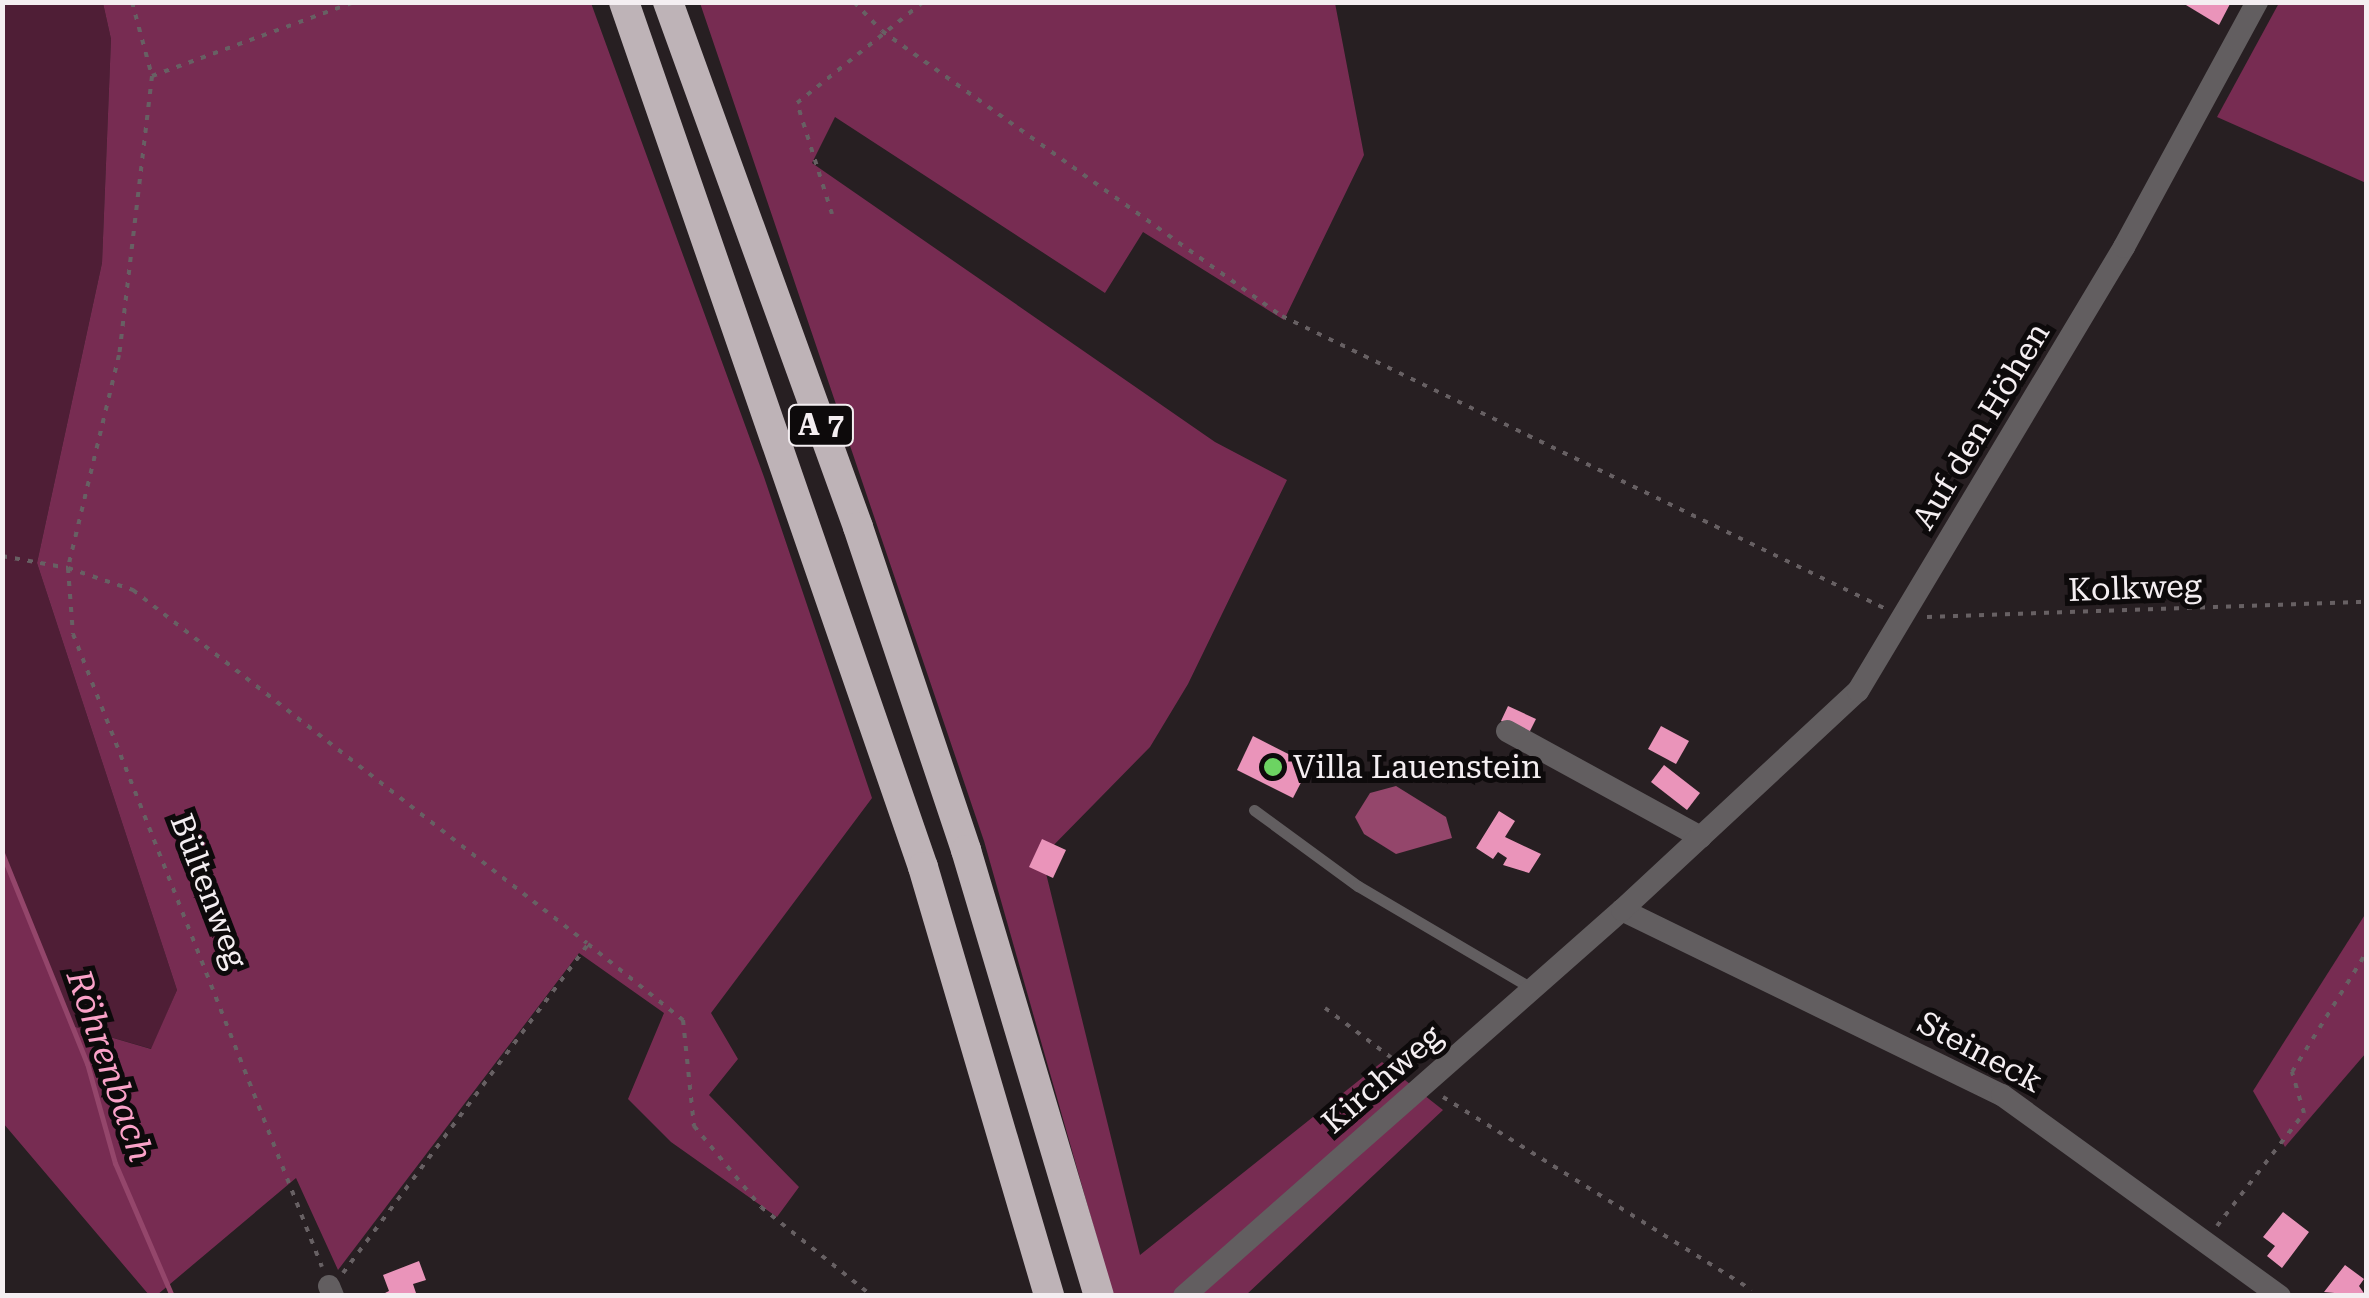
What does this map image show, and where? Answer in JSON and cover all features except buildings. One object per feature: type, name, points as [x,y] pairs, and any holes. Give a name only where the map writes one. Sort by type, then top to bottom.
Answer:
[{"type":"highway","name":"A 7","points":[[624,2],[916,848],[1049,1296]]},
{"type":"highway","name":"A 7","points":[[668,2],[864,545],[966,850],[1099,1296]]},
{"type":"street","name":"Auf den Höhen","points":[[1622,910],[1858,691],[2124,246],[2257,2]]},
{"type":"street","points":[[1507,731],[1701,837]]},
{"type":"street","name":"Kirchweg","points":[[1184,1296],[1622,910]]},
{"type":"street","name":"Steineck","points":[[1622,910],[2002,1095],[2280,1296]]},
{"type":"lane","points":[[1254,810],[1358,886],[1532,989]]},
{"type":"path","points":[[132,2],[152,76],[354,2]]},
{"type":"path","points":[[854,2],[882,31],[1282,316],[1905,618]]},
{"type":"path","points":[[832,214],[797,103],[882,31],[923,2]]},
{"type":"path","name":"Bültenweg","points":[[152,76],[120,355],[68,568],[73,634],[331,1291]]},
{"type":"path","points":[[2,556],[68,568],[133,590],[682,1020],[694,1126],[761,1208],[872,1296]]},
{"type":"path","name":"Kolkweg","points":[[1905,618],[2366,602]]},
{"type":"path","points":[[331,1291],[588,944]]},
{"type":"path","points":[[2206,1241],[2304,1113],[2292,1072],[2366,953]]},
{"type":"path","points":[[1325,1008],[1472,1120],[1752,1290]]},
{"type":"shaded area","points":[[2,3],[103,3],[111,39],[102,263],[37,563],[177,990],[152,1049],[72,1026],[3,853]]},
{"type":"shaded area","points":[[103,3],[591,3],[764,477],[872,798],[711,1013],[738,1059],[709,1095],[799,1187],[777,1217],[671,1142],[628,1099],[664,1013],[579,953],[338,1270],[296,1178],[157,1295],[149,1295],[3,1123],[3,853],[72,1026],[151,1049],[177,990],[37,563],[102,263],[111,39]]},
{"type":"shaded area","points":[[700,3],[1335,3],[1364,155],[1284,320],[1143,232],[1105,293],[835,117],[812,163],[1215,442],[1287,480],[1188,684],[1150,747],[1042,857],[1140,1255],[1382,1062],[1443,1110],[1246,1295],[1113,1295],[984,841]]},
{"type":"shaded area","points":[[2279,3],[2366,3],[2366,183],[2217,117]]},
{"type":"shaded area","points":[[1396,786],[1446,817],[1452,838],[1396,854],[1364,834],[1355,817],[1370,793]]},
{"type":"shaded area","points":[[2366,913],[2366,1053],[2285,1147],[2253,1091]]},
{"type":"waterway","name":"Röhrenbach","points":[[2,853],[87,1063],[115,1163],[172,1296]]},
{"type":"place","name":"Villa Lauenstein","points":[[1273,767]]}]
